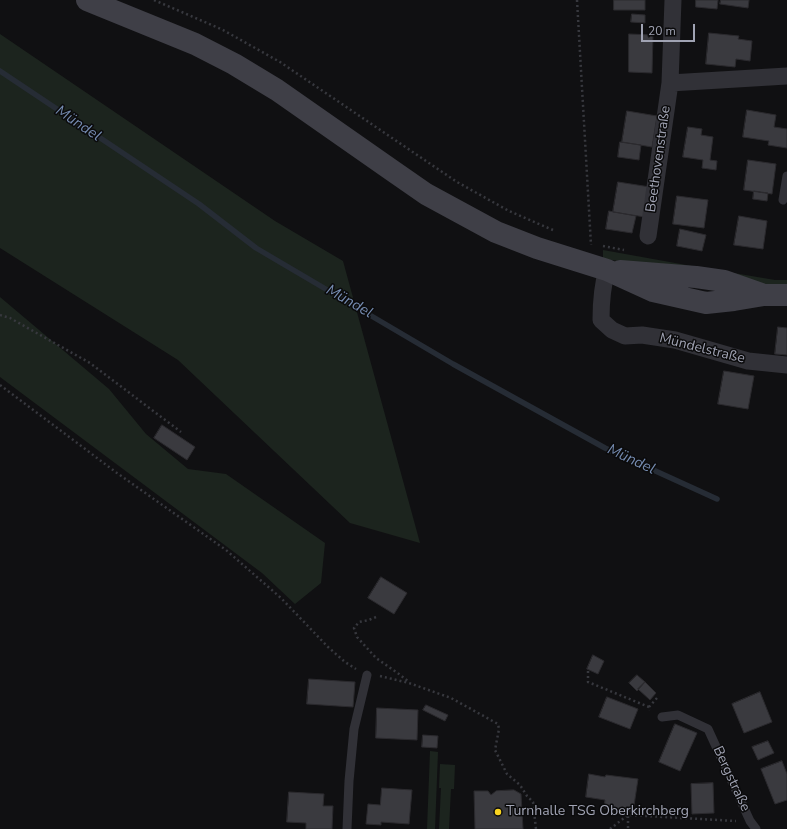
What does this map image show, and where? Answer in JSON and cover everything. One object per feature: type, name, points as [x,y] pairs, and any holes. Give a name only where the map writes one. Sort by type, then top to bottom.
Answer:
[{"type":"main road","points":[[87,0],[195,44],[234,64],[277,90],[426,194],[496,232],[537,248],[596,260],[653,291],[706,303],[764,295],[787,295]]},
{"type":"street","name":"Beethovenstraße","points":[[648,236],[670,83],[673,0]]},
{"type":"street","points":[[670,83],[787,76]]},
{"type":"street","name":"Mündelstraße","points":[[596,260],[603,282],[601,320],[612,330],[625,336],[642,335],[675,340],[748,361],[787,365]]},
{"type":"lane","points":[[783,200],[787,176]]},
{"type":"lane","points":[[347,829],[348,781],[354,729],[367,675]]},
{"type":"lane","name":"Bergstraße","points":[[662,717],[678,715],[708,729],[753,825]]},
{"type":"path","points":[[154,0],[223,30],[280,62],[458,182],[509,211],[557,232]]},
{"type":"path","points":[[577,0],[596,260]]},
{"type":"path","points":[[584,242],[596,260]]},
{"type":"path","points":[[0,315],[10,318],[90,363],[181,432]]},
{"type":"path","points":[[0,386],[117,473],[226,550],[281,598],[328,647],[345,662],[367,675],[409,683],[451,698],[498,724],[499,729],[495,750],[507,774],[520,785],[533,802],[536,829]]},
{"type":"path","points":[[376,617],[359,622],[354,628],[357,637],[376,658],[395,670],[409,683]]},
{"type":"path","points":[[588,671],[588,682],[649,706],[654,719],[662,717]]},
{"type":"path","points":[[649,706],[657,698]]},
{"type":"path","points":[[610,829],[628,816],[753,825]]},
{"type":"path","points":[[628,816],[628,829]]},
{"type":"shaded area","points":[[0,34],[275,221],[343,261],[420,543],[350,523],[178,360],[0,248]]},
{"type":"shaded area","points":[[603,250],[703,268],[699,271],[603,259]]},
{"type":"shaded area","points":[[716,270],[775,280],[787,280],[787,288],[767,288]]},
{"type":"shaded area","points":[[0,297],[109,389],[146,434],[188,469],[226,474],[325,543],[321,583],[295,604],[262,573],[0,377]]},
{"type":"shaded area","points":[[430,751],[438,752],[435,829],[427,829]]},
{"type":"shaded area","points":[[440,764],[455,765],[454,789],[451,789],[449,829],[439,829],[441,788],[439,788]]},
{"type":"building","points":[[614,0],[645,0],[645,10],[614,10]]},
{"type":"building","points":[[696,0],[718,0],[717,9],[696,7]]},
{"type":"building","points":[[721,0],[749,0],[748,8],[720,4]]},
{"type":"building","points":[[632,14],[645,15],[645,23],[631,22]]},
{"type":"building","points":[[709,33],[739,36],[738,39],[752,41],[750,61],[736,59],[735,67],[706,64]]},
{"type":"building","points":[[629,34],[653,35],[652,73],[629,72]]},
{"type":"building","points":[[747,110],[776,115],[774,127],[787,129],[787,148],[768,145],[769,141],[743,137]]},
{"type":"building","points":[[627,111],[657,116],[652,147],[622,142]]},
{"type":"building","points":[[688,127],[702,129],[701,135],[713,137],[710,160],[717,161],[716,170],[702,168],[703,160],[683,157]]},
{"type":"building","points":[[620,142],[641,145],[639,160],[618,157]]},
{"type":"building","points":[[748,160],[776,164],[772,194],[744,190]]},
{"type":"building","points":[[618,182],[650,187],[645,217],[613,212]]},
{"type":"building","points":[[754,191],[768,193],[767,201],[753,199]]},
{"type":"building","points":[[677,196],[708,200],[704,228],[673,224]]},
{"type":"building","points":[[609,211],[636,216],[632,233],[606,229]]},
{"type":"building","points":[[739,216],[767,221],[763,249],[734,245]]},
{"type":"building","points":[[680,229],[706,235],[702,251],[677,246]]},
{"type":"building","points":[[778,327],[787,328],[787,355],[775,354]]},
{"type":"building","points":[[724,371],[754,376],[748,409],[718,404]]},
{"type":"building","points":[[162,425],[195,447],[187,460],[154,438]]},
{"type":"building","points":[[381,577],[407,593],[394,614],[368,598]]},
{"type":"building","points":[[593,655],[604,661],[598,674],[587,669]]},
{"type":"building","points":[[637,675],[645,682],[637,691],[629,683]]},
{"type":"building","points":[[309,679],[355,682],[353,707],[307,704]]},
{"type":"building","points":[[645,682],[656,693],[650,700],[638,689]]},
{"type":"building","points":[[760,692],[772,722],[744,733],[732,704]]},
{"type":"building","points":[[607,697],[638,709],[630,729],[599,717]]},
{"type":"building","points":[[426,705],[448,715],[445,721],[423,710]]},
{"type":"building","points":[[377,708],[418,710],[417,740],[376,738]]},
{"type":"building","points":[[675,724],[697,733],[680,771],[659,762]]},
{"type":"building","points":[[423,735],[438,736],[437,748],[422,747]]},
{"type":"building","points":[[768,741],[774,753],[758,760],[752,747]]},
{"type":"building","points":[[782,761],[787,774],[787,800],[775,804],[761,769]]},
{"type":"building","points":[[589,774],[605,777],[606,775],[638,779],[633,812],[604,808],[605,800],[586,797]]},
{"type":"building","points":[[713,783],[714,813],[692,814],[691,784]]},
{"type":"building","points":[[382,788],[412,790],[409,824],[381,822],[381,825],[366,824],[368,804],[380,805]]},
{"type":"building","name":"Turnhalle TSG Oberkirchberg","points":[[514,790],[521,794],[523,829],[475,829],[474,791],[488,791],[491,795],[496,791]]},
{"type":"building","points":[[289,792],[324,794],[323,806],[333,806],[332,829],[306,829],[306,823],[287,822]]},
{"type":"waterway","name":"Mündel","points":[[0,71],[199,204],[256,248],[453,364],[605,448],[717,499]]},
{"type":"place","name":"Turnhalle TSG Oberkirchberg","points":[[498,812]]}]
